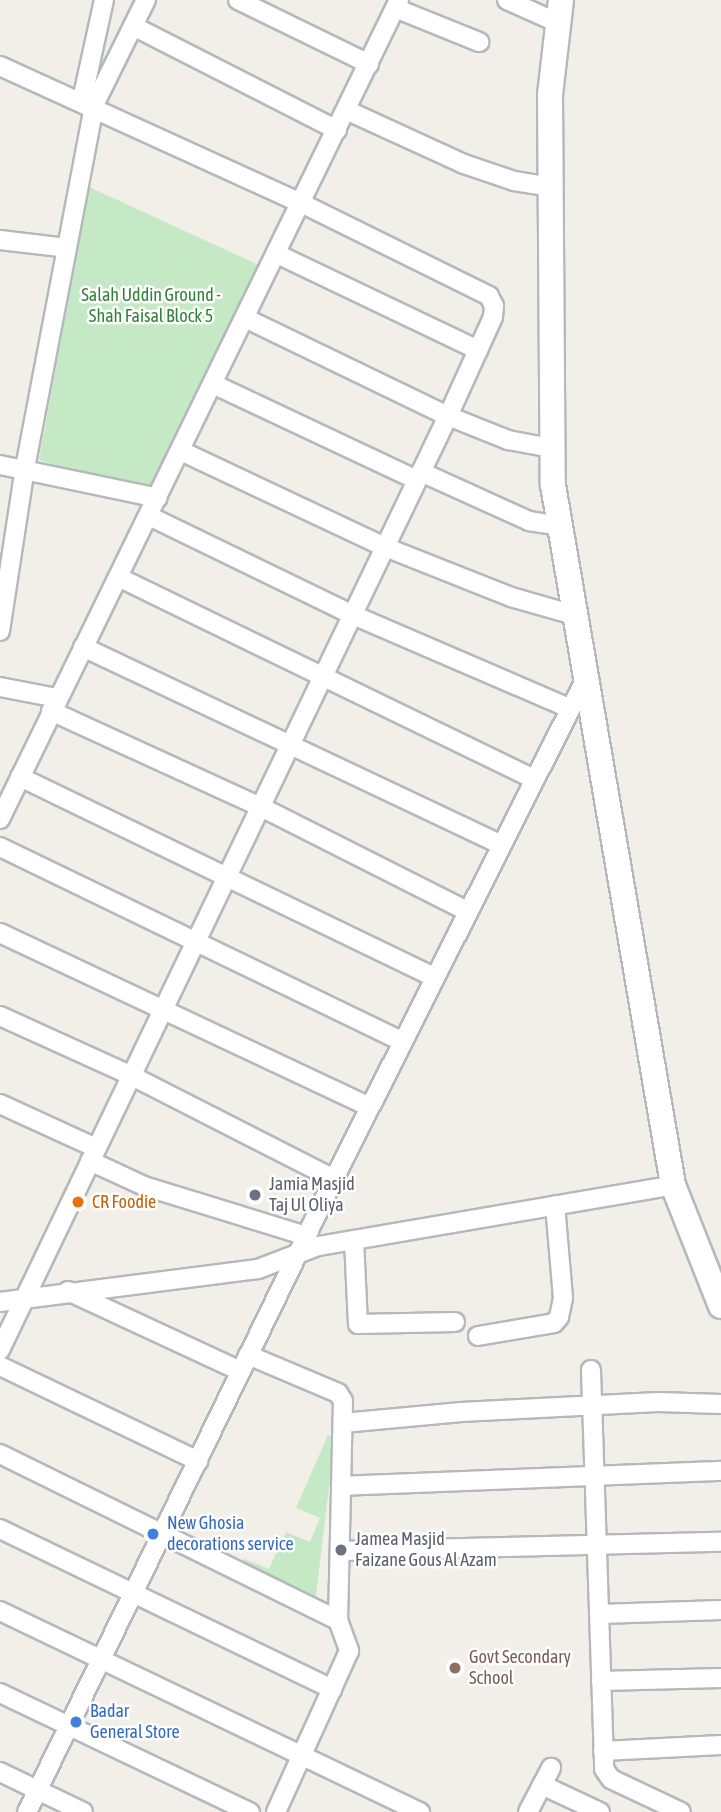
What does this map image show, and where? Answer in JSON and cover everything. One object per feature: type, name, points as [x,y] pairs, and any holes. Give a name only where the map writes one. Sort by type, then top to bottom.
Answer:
[{"type":"street","points":[[0,631],[25,468],[67,248],[104,0]]},
{"type":"street","points":[[88,102],[146,0]]},
{"type":"street","points":[[238,0],[369,64]]},
{"type":"street","points":[[507,0],[558,11],[551,187],[551,448],[560,526],[673,1185],[721,1306]]},
{"type":"street","points":[[0,819],[397,4],[479,42]]},
{"type":"street","points":[[133,26],[337,130]]},
{"type":"street","points":[[0,66],[88,102],[489,296],[494,317],[0,1350]]},
{"type":"street","points":[[346,110],[464,164],[514,181],[551,187]]},
{"type":"street","points":[[0,240],[67,248]]},
{"type":"street","points":[[277,254],[478,351]]},
{"type":"street","points":[[246,318],[448,416],[508,440],[551,448]]},
{"type":"street","points":[[214,384],[419,476],[529,521],[560,526]]},
{"type":"street","points":[[181,451],[385,547],[511,597],[574,615]]},
{"type":"street","points":[[0,465],[25,468],[158,498]]},
{"type":"street","points":[[149,516],[353,615],[569,708]]},
{"type":"street","points":[[118,577],[534,779]]},
{"type":"street","points":[[83,647],[500,844]]},
{"type":"street","points":[[27,1812],[369,1107],[586,678]]},
{"type":"street","points":[[0,687],[54,705],[467,911]]},
{"type":"street","points":[[20,777],[434,977]]},
{"type":"street","points":[[0,847],[402,1041]]},
{"type":"street","points":[[0,933],[163,1007],[369,1107]]},
{"type":"street","points":[[0,1016],[130,1075],[334,1179]]},
{"type":"street","points":[[0,1104],[93,1154],[144,1186],[303,1244],[354,1240],[673,1185]]},
{"type":"street","points":[[478,1336],[554,1323],[559,1317],[564,1298],[555,1205]]},
{"type":"street","points":[[354,1240],[358,1324],[455,1322]]},
{"type":"street","points":[[0,1302],[68,1291],[258,1269],[303,1244]]},
{"type":"street","points":[[68,1291],[244,1363],[338,1393],[343,1401],[338,1620],[349,1651],[275,1812]]},
{"type":"street","points":[[0,1366],[198,1461]]},
{"type":"street","points":[[591,1370],[604,1769],[611,1779],[681,1812]]},
{"type":"street","points":[[343,1423],[592,1405],[721,1404]]},
{"type":"street","points":[[0,1454],[338,1620]]},
{"type":"street","points":[[341,1486],[721,1471]]},
{"type":"street","points":[[0,1529],[333,1689]]},
{"type":"street","points":[[340,1551],[721,1542]]},
{"type":"street","points":[[600,1614],[721,1610]]},
{"type":"street","points":[[0,1611],[420,1812]]},
{"type":"street","points":[[601,1681],[721,1678]]},
{"type":"street","points":[[0,1693],[250,1812]]},
{"type":"street","points":[[603,1751],[721,1745]]},
{"type":"street","points":[[528,1812],[551,1768]]},
{"type":"street","points":[[0,1772],[83,1812]]},
{"type":"street","points":[[542,1785],[600,1812]]},
{"type":"green space","name":"Salah Uddin Ground - Shah Faisal Block 5","points":[[89,187],[261,266],[152,496],[39,460]]},
{"type":"green space","points":[[328,1435],[335,1438],[315,1603],[240,1568],[244,1559],[269,1569],[286,1532],[310,1542],[320,1518],[296,1508]]},
{"type":"place","name":"Jamia Masjid Taj Ul Oliya","points":[[255,1195]]},
{"type":"place","name":"CR Foodie","points":[[78,1202]]},
{"type":"place","name":"New Ghosia decorations service","points":[[153,1534]]},
{"type":"place","name":"Jamea Masjid Faizane Gous Al Azam","points":[[341,1550]]},
{"type":"place","name":"Govt Secondary School","points":[[455,1668]]},
{"type":"place","name":"Badar General Store","points":[[76,1722]]}]
